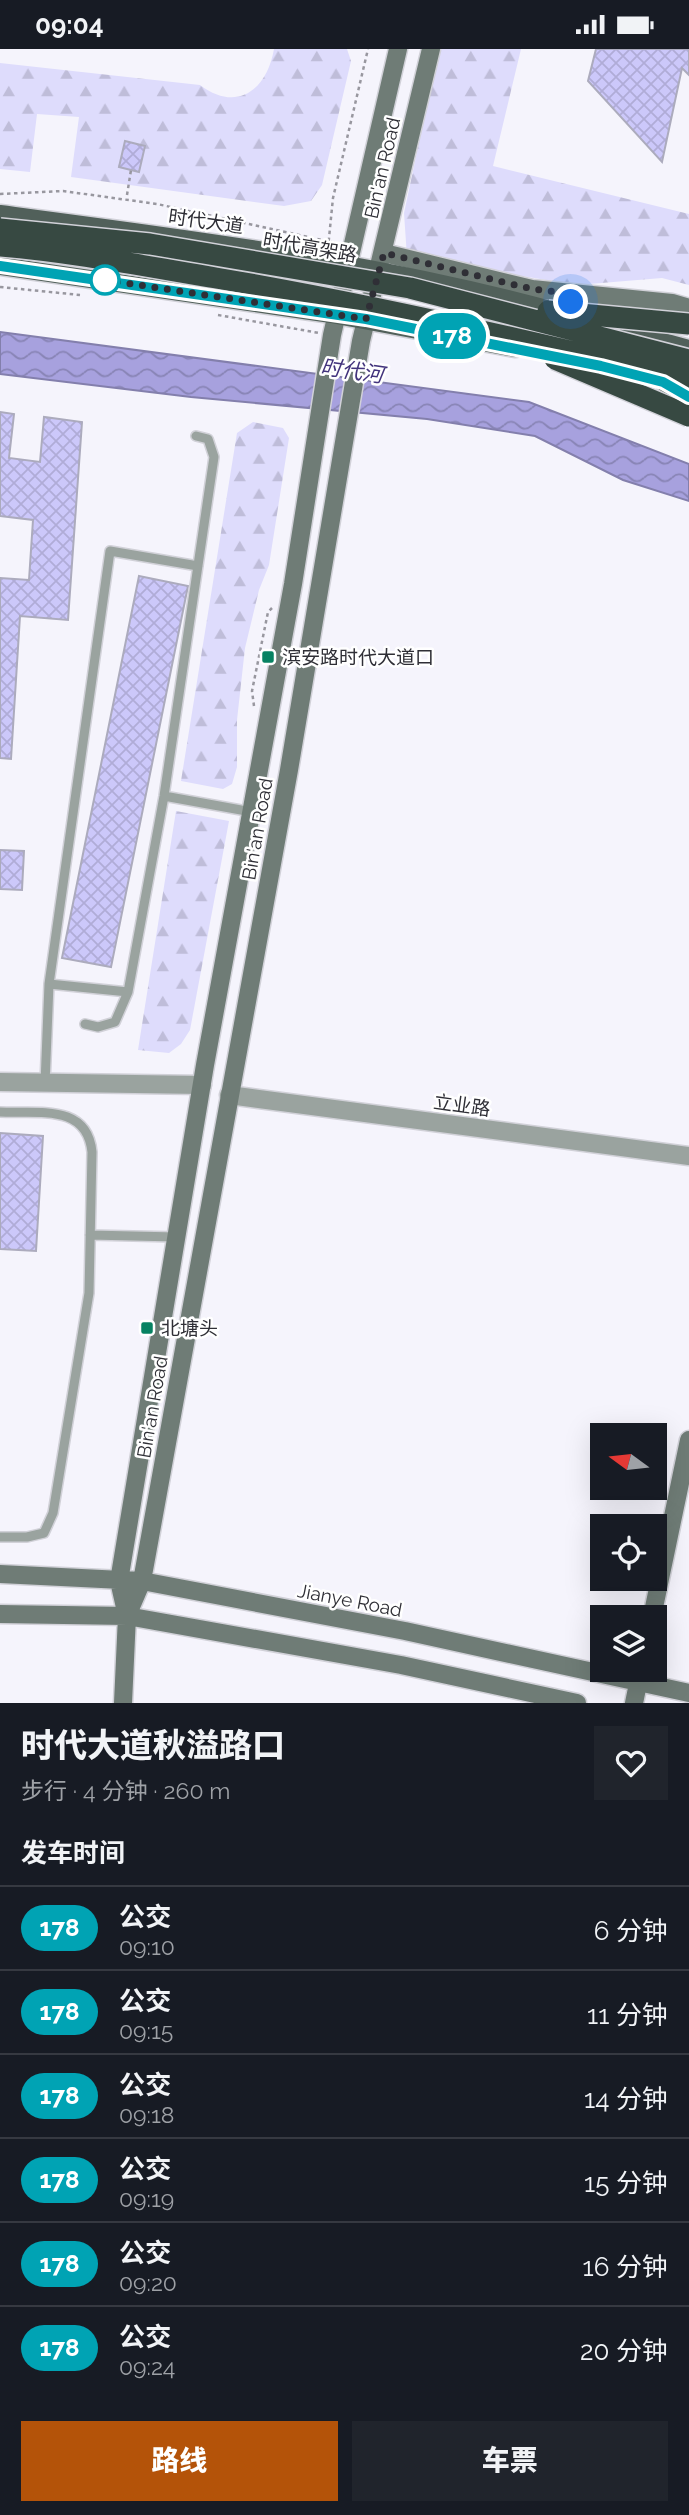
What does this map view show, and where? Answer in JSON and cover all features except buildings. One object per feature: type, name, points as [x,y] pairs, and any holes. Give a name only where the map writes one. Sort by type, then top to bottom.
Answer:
[{"type":"highway","name":"时代高架路","points":[[0,229],[150,244],[411,288],[686,350]]},
{"type":"highway","points":[[0,246],[140,265],[311,294],[689,380]]},
{"type":"highway","points":[[471,303],[689,324]]},
{"type":"highway","points":[[461,326],[583,369],[689,416]]},
{"type":"main road","name":"Bin'an Road","points":[[123,1703],[127,1616],[119,1581],[176,1237],[252,812],[332,335],[353,255],[398,49]]},
{"type":"main road","name":"Bin'an Road","points":[[127,1616],[142,1581],[366,319],[382,261],[430,49]]},
{"type":"main road","name":"时代大道","points":[[0,214],[329,260],[353,255],[382,261],[686,350]]},
{"type":"main road","points":[[382,261],[532,289],[689,308]]},
{"type":"main road","points":[[0,266],[366,319],[601,366],[689,389]]},
{"type":"main road","points":[[551,291],[629,332]]},
{"type":"main road","points":[[663,382],[689,397]]},
{"type":"main road","points":[[655,1605],[689,1440]]},
{"type":"main road","name":"Jianye Road","points":[[0,1574],[142,1581],[590,1666]]},
{"type":"main road","points":[[0,1614],[127,1616],[401,1665],[577,1703]]},
{"type":"main road","points":[[634,1703],[639,1682]]},
{"type":"main road","name":"Jianye Road","points":[[657,1682],[689,1693]]},
{"type":"street","points":[[0,1083],[202,1085]]},
{"type":"street","name":"立业路","points":[[229,1095],[689,1156]]},
{"type":"lane","points":[[86,1024],[98,1027],[115,1022],[128,992],[164,796],[214,457],[208,439],[196,436]]},
{"type":"lane","points":[[45,1084],[49,984],[110,551],[198,566]]},
{"type":"lane","points":[[164,796],[252,812]]},
{"type":"lane","points":[[49,984],[128,992]]},
{"type":"lane","points":[[0,1112],[57,1115],[76,1119],[84,1125],[92,1152],[89,1293],[50,1526],[36,1536],[0,1537]]},
{"type":"lane","points":[[90,1235],[176,1237]]},
{"type":"path","points":[[329,260],[327,241],[333,198],[368,49]]},
{"type":"path","points":[[127,195],[131,170]]},
{"type":"path","points":[[0,194],[63,191],[157,204],[327,241],[353,255]]},
{"type":"path","points":[[0,287],[90,296]]},
{"type":"path","points":[[209,313],[332,335]]},
{"type":"green space","points":[[274,49],[347,49],[351,61],[322,185],[311,201],[284,206],[71,177],[79,117],[37,114],[30,172],[0,169],[0,63],[200,85],[226,97],[238,97],[257,86],[265,76]]},
{"type":"green space","points":[[442,49],[521,49],[493,166],[689,214],[689,285],[662,278],[577,285],[407,257],[404,213],[438,53]]},
{"type":"green space","points":[[253,422],[283,428],[289,438],[269,565],[259,590],[245,648],[237,720],[237,767],[232,784],[223,789],[181,781],[237,433]]},
{"type":"green space","points":[[176,811],[229,821],[190,1030],[181,1044],[169,1053],[138,1050]]},
{"type":"water","points":[[0,332],[529,402],[689,464],[689,501],[623,480],[535,436],[427,419],[191,397],[0,374]]},
{"type":"bus line","name":"178","points":[[0,266],[366,319],[601,366],[663,382],[689,397]]},
{"type":"place","name":"滨安路时代大道口","points":[[268,657]]},
{"type":"place","name":"北塘头","points":[[147,1328]]},
{"type":"route","points":[[105,280],[366,319],[384,253],[532,289],[551,291],[571,302]]},
{"type":"water label","name":"时代河","points":[[352,371]]}]
